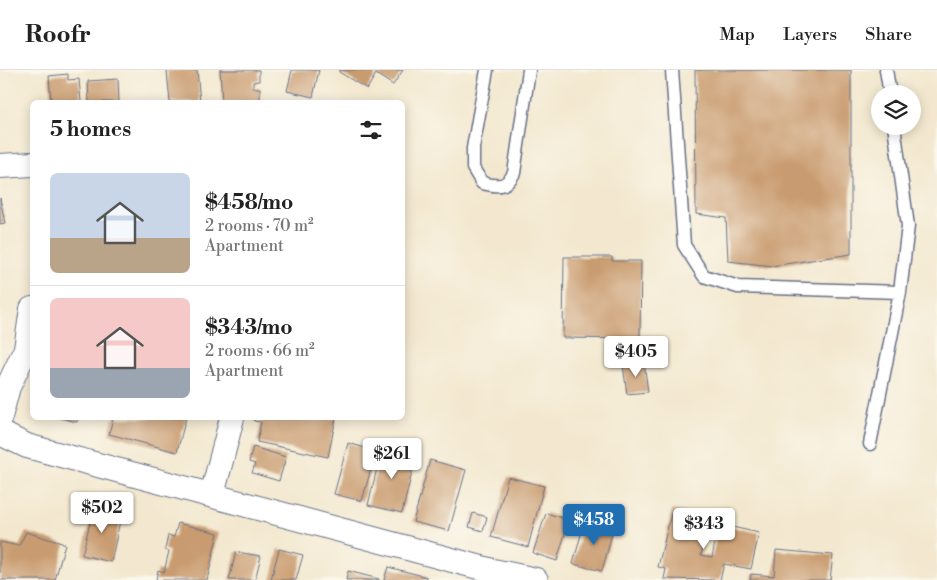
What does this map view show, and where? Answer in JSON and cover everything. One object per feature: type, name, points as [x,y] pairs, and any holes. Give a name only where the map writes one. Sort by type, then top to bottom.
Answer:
[{"type":"street","points":[[0,166],[30,165]]},
{"type":"street","points":[[0,417],[8,387],[26,348],[30,322]]},
{"type":"street","points":[[212,495],[231,420]]},
{"type":"street","points":[[0,433],[28,446],[212,495],[492,575],[536,580]]},
{"type":"lane","points":[[487,70],[473,148],[473,168],[482,183],[500,186],[510,181],[514,173],[529,70]]},
{"type":"lane","points":[[672,70],[684,245],[704,276],[738,287],[900,292]]},
{"type":"lane","points":[[886,70],[888,85]]},
{"type":"lane","points":[[870,444],[900,292],[908,226],[895,135]]},
{"type":"building","points":[[197,70],[200,100],[170,100],[167,71]]},
{"type":"building","points":[[220,70],[259,70],[259,81],[253,82],[253,88],[260,88],[260,100],[222,100]]},
{"type":"building","points":[[292,70],[319,70],[313,97],[287,91]]},
{"type":"building","points":[[340,70],[403,70],[393,85],[376,74],[367,89],[339,72]]},
{"type":"building","points":[[695,70],[851,70],[851,254],[772,266],[728,261],[726,218],[696,214]]},
{"type":"building","points":[[68,74],[68,80],[79,79],[81,100],[51,100],[49,76]]},
{"type":"building","points":[[118,79],[119,100],[89,100],[88,81]]},
{"type":"building","points":[[0,198],[5,223],[0,224]]},
{"type":"building","points":[[564,257],[612,257],[612,261],[641,261],[640,339],[563,338]]},
{"type":"building","points":[[644,362],[648,392],[627,394],[623,365]]},
{"type":"building","points":[[112,420],[185,420],[177,452],[109,434]]},
{"type":"building","points":[[336,420],[328,457],[257,442],[261,422],[254,421]]},
{"type":"building","points":[[348,443],[376,451],[362,501],[334,494]]},
{"type":"building","points":[[253,447],[286,457],[279,481],[252,473],[255,464],[249,462]]},
{"type":"building","points":[[382,448],[416,456],[402,513],[368,505]]},
{"type":"building","points":[[430,460],[466,470],[449,531],[413,522]]},
{"type":"building","points":[[508,477],[544,486],[528,547],[491,537]]},
{"type":"building","points":[[94,506],[122,512],[111,562],[82,555]]},
{"type":"building","points":[[672,510],[696,515],[693,527],[706,534],[701,555],[712,557],[719,524],[759,533],[751,569],[724,564],[720,580],[664,579],[666,569],[658,567]]},
{"type":"building","points":[[473,513],[487,517],[483,531],[469,527]]},
{"type":"building","points":[[546,513],[569,520],[557,561],[533,553]]},
{"type":"building","points":[[585,520],[614,527],[602,571],[573,564]]},
{"type":"building","points":[[178,523],[218,533],[207,580],[156,580],[158,570],[164,572],[169,551],[165,550],[168,535],[174,537]]},
{"type":"building","points":[[26,532],[65,544],[55,580],[0,580],[0,542],[19,546]]},
{"type":"building","points":[[279,549],[303,555],[296,580],[271,580]]},
{"type":"building","points":[[776,550],[833,555],[830,580],[750,580],[751,574],[774,576]]},
{"type":"building","points":[[236,552],[261,556],[255,580],[229,580]]},
{"type":"building","points":[[388,567],[427,577],[426,580],[384,580]]},
{"type":"building","points":[[348,571],[379,579],[379,580],[346,580]]}]
